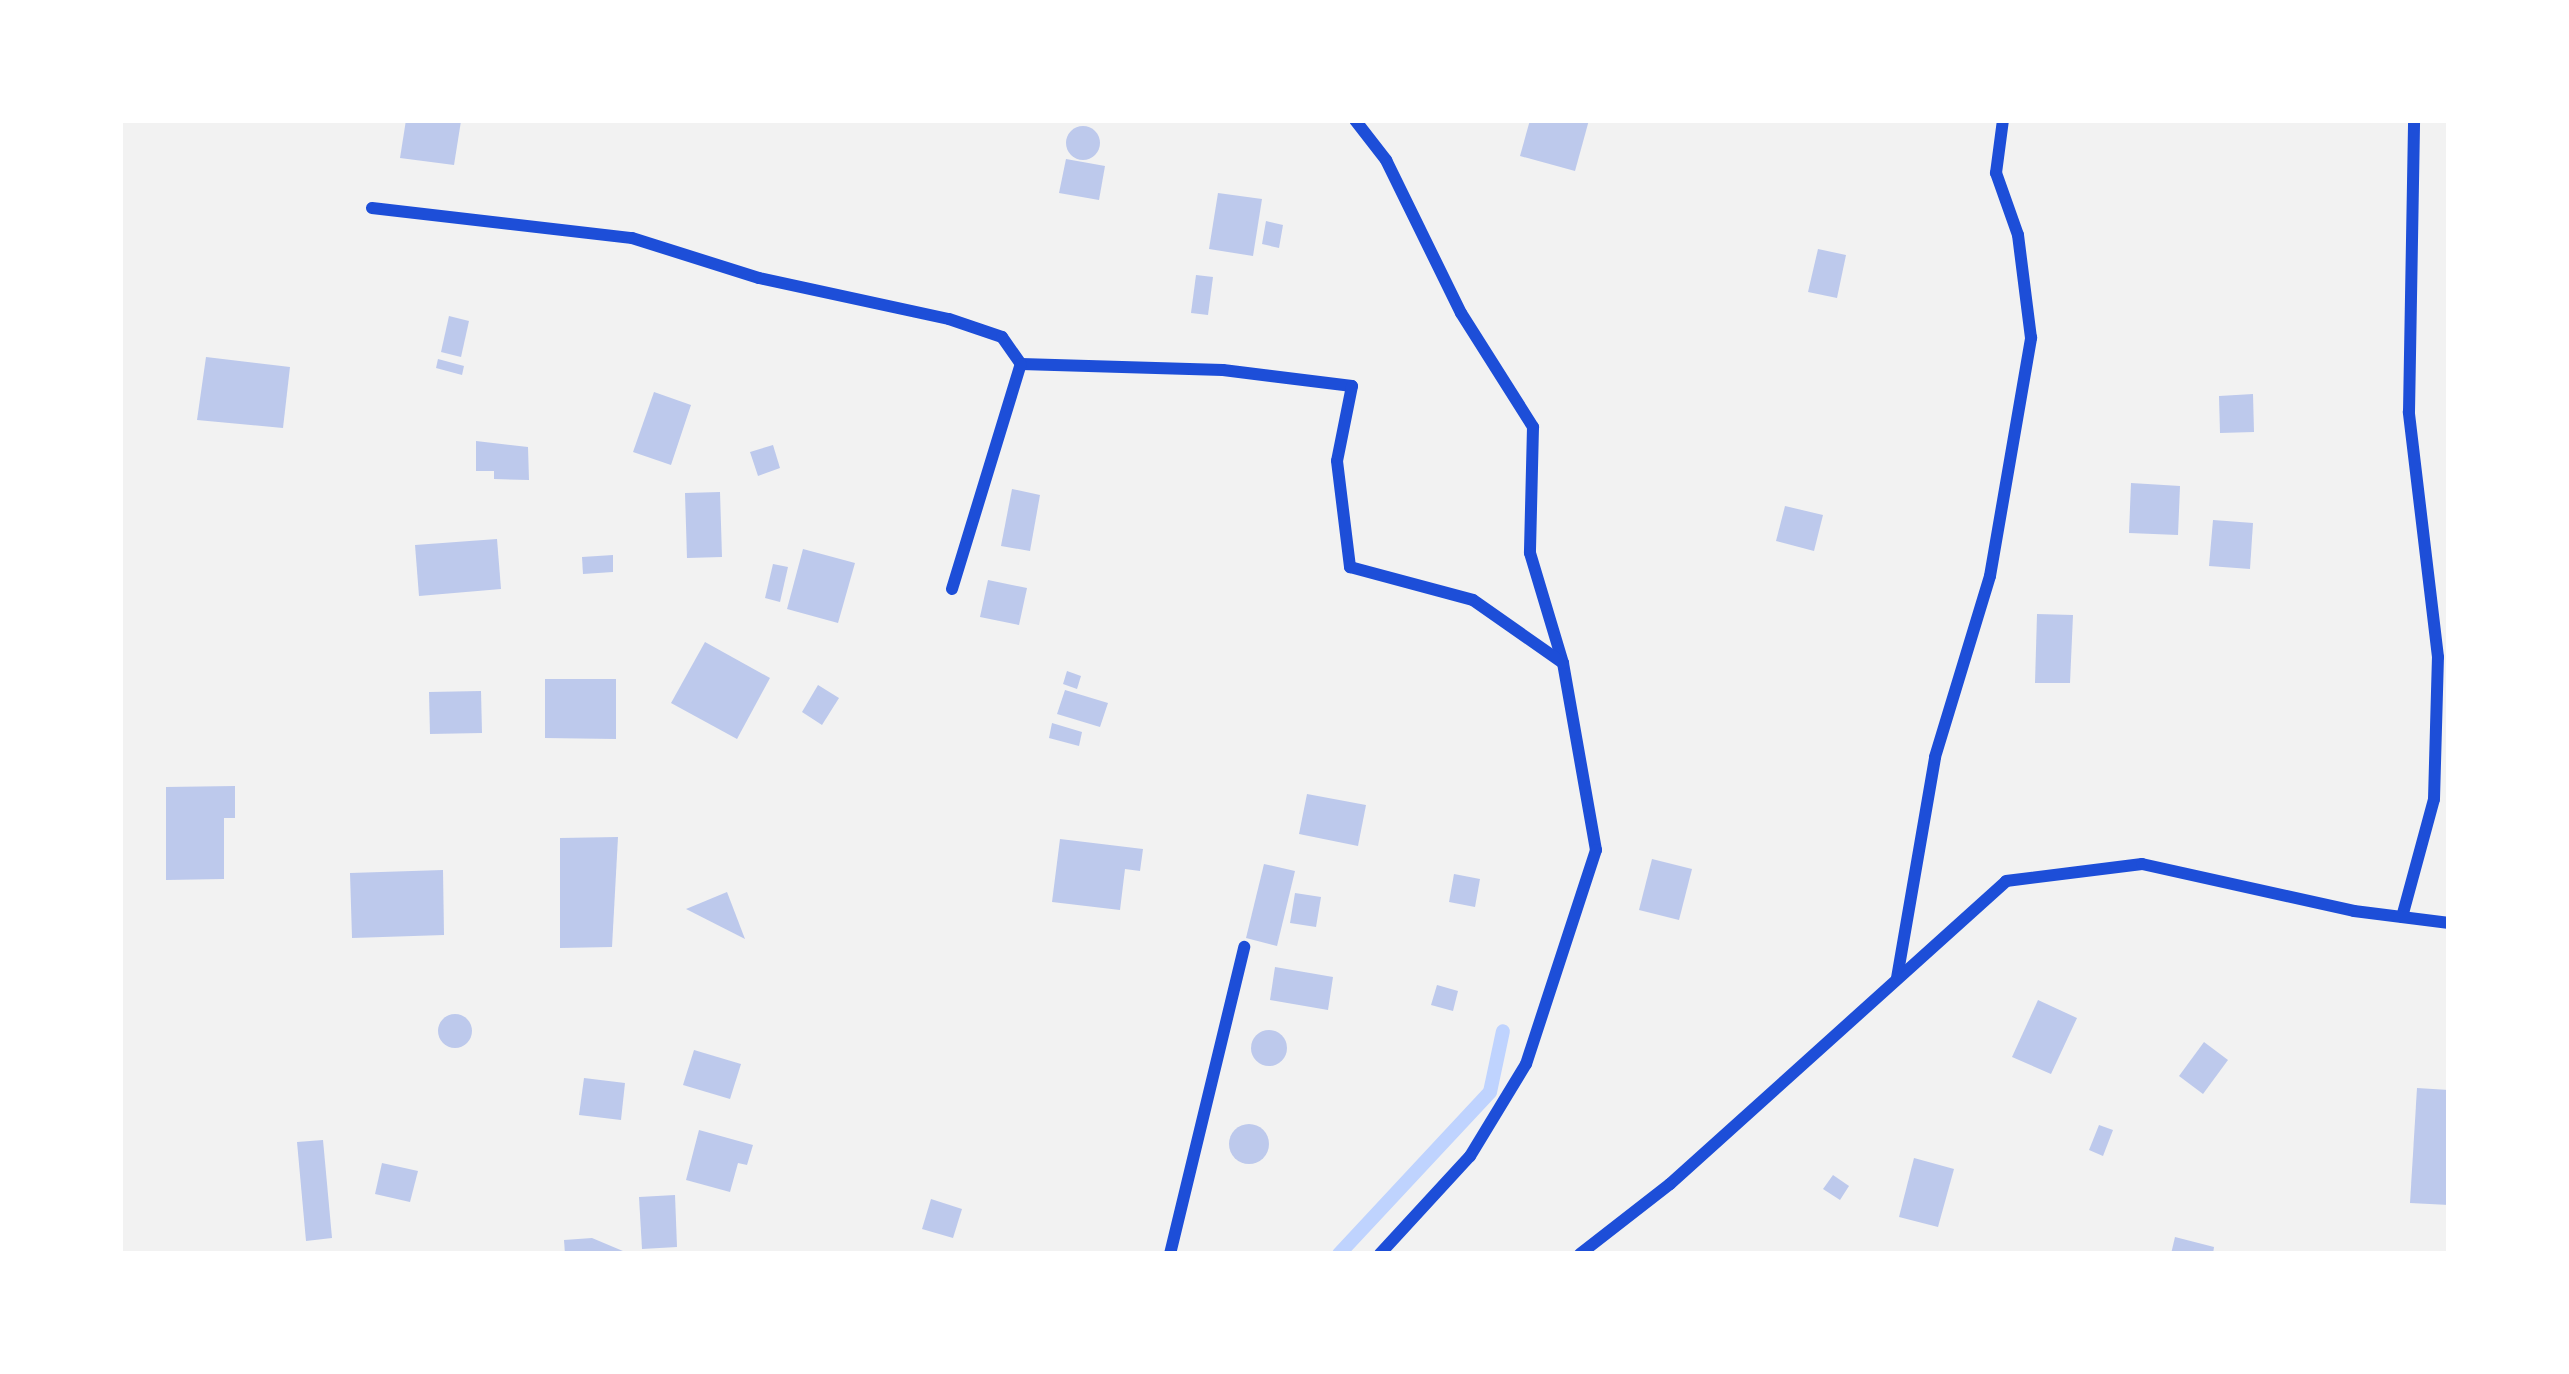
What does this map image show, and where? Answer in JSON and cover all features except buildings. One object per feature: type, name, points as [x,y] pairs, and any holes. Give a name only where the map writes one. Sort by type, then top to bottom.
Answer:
[{"type":"street","points":[[1355,120],[1386,160],[1461,313],[1533,427],[1530,553],[1563,663],[1596,850],[1526,1064],[1470,1156],[1380,1254]]},
{"type":"street","points":[[1897,979],[1935,757],[1990,576],[2031,338],[2018,235],[1996,172],[2002,120]]},
{"type":"street","points":[[2402,917],[2434,799],[2438,657],[2409,412],[2414,120]]},
{"type":"street","points":[[372,208],[632,238],[759,278],[949,319],[1002,337],[1021,364]]},
{"type":"street","points":[[1021,364],[1223,370],[1352,386],[1337,461],[1350,567],[1473,600],[1563,663]]},
{"type":"street","points":[[952,589],[1021,364]]},
{"type":"street","points":[[1580,1254],[1670,1184],[2006,881],[2142,864],[2449,923]]},
{"type":"street","points":[[1170,1254],[1244,947]]},
{"type":"waterway","points":[[1339,1254],[1490,1092],[1503,1031]]}]
